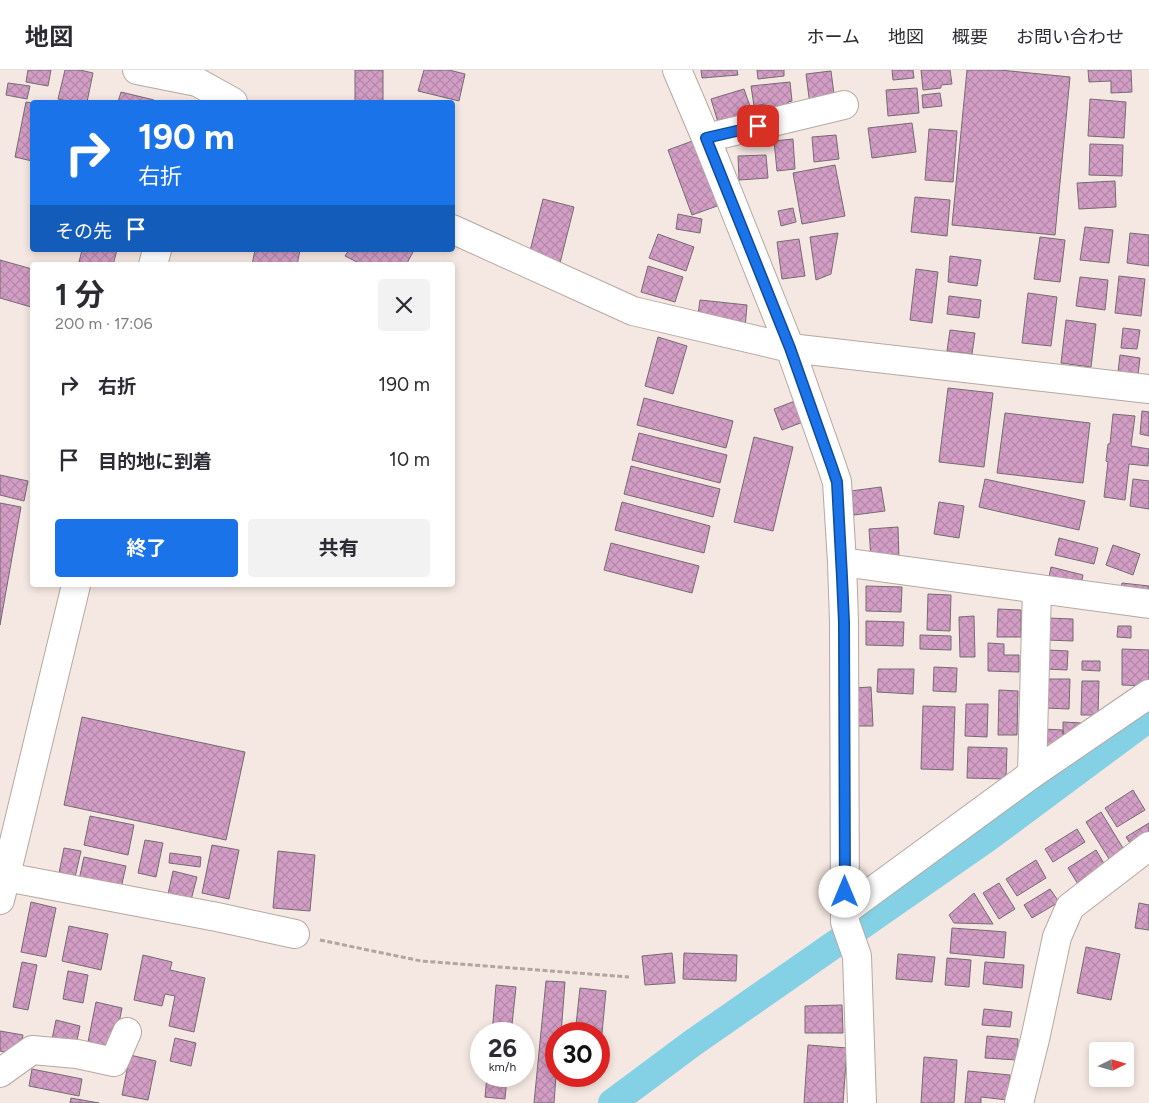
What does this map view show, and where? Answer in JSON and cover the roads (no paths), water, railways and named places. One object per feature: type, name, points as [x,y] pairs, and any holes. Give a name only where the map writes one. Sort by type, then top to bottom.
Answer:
[{"type":"street","points":[[136,70],[197,85],[229,100]]},
{"type":"street","points":[[677,70],[790,348],[837,482],[844,622],[845,917],[857,956],[862,1103]]},
{"type":"street","points":[[706,138],[844,106]]},
{"type":"street","points":[[455,229],[633,311],[790,348],[1149,389]]},
{"type":"street","points":[[842,562],[1149,604]]},
{"type":"street","points":[[76,587],[3,889],[217,917],[295,934]]},
{"type":"street","points":[[1032,774],[1037,589]]},
{"type":"street","points":[[845,917],[1032,774],[1149,694]]},
{"type":"street","points":[[1019,1103],[1057,937],[1070,907],[1149,846]]},
{"type":"street","points":[[0,1073],[32,1050],[76,1054],[114,1062],[127,1032]]},
{"type":"waterway","points":[[612,1103],[694,1042],[986,839],[1149,718]]}]
